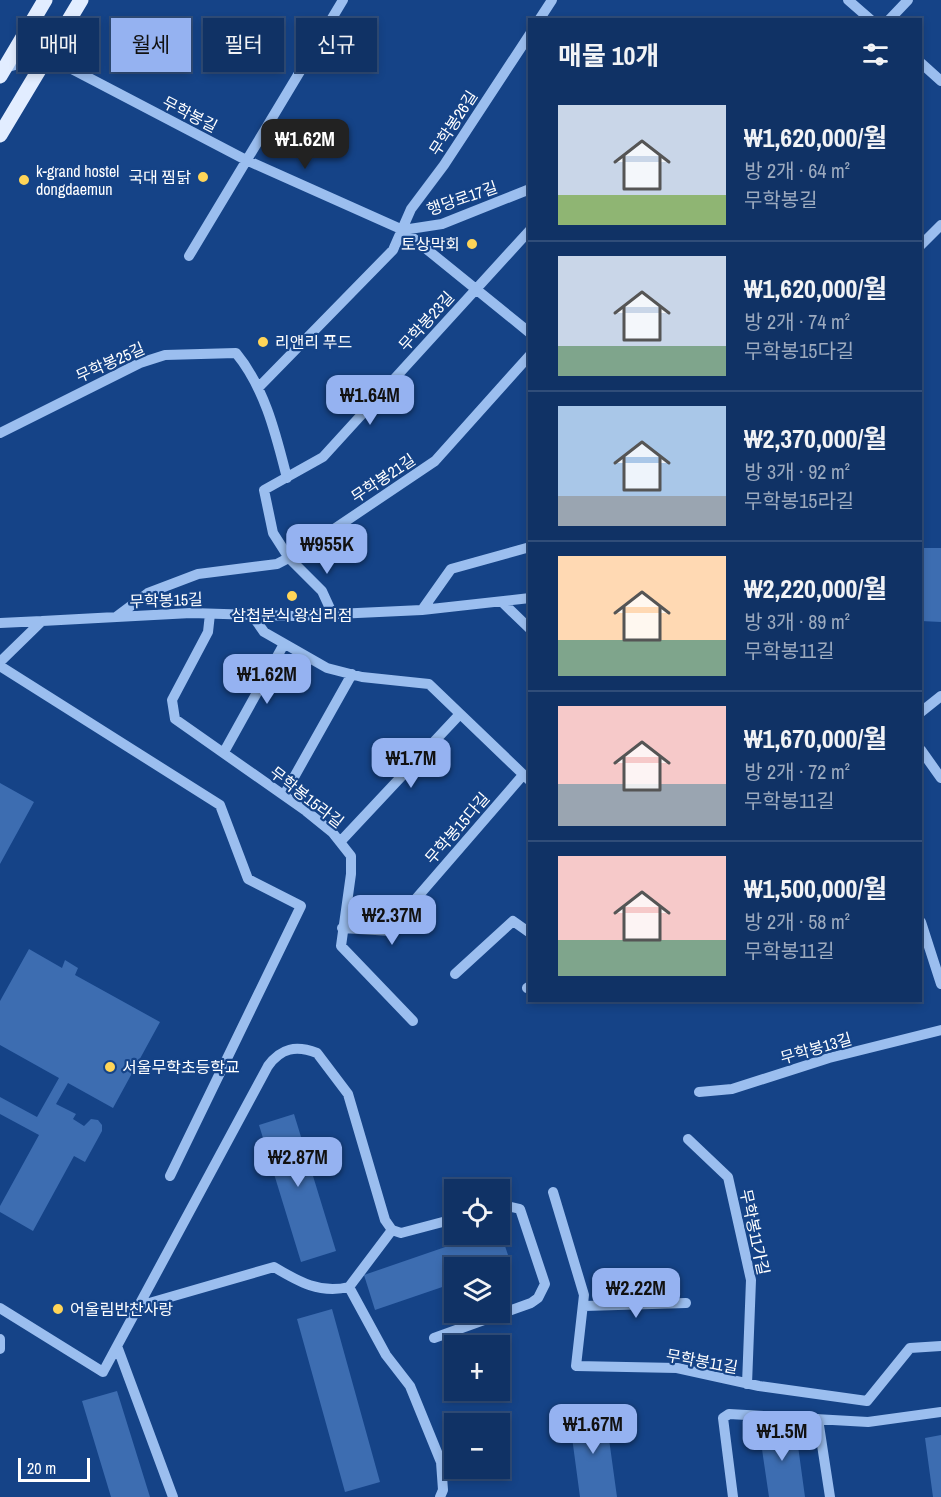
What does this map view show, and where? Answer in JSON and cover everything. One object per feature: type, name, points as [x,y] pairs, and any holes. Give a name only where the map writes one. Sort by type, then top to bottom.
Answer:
[{"type":"main road","points":[[1,72],[45,0]]},
{"type":"main road","points":[[70,18],[81,0]]},
{"type":"main road","points":[[0,135],[37,72]]},
{"type":"street","points":[[189,256],[343,0]]},
{"type":"street","points":[[540,18],[552,0]]},
{"type":"street","points":[[848,0],[869,18]]},
{"type":"street","points":[[891,18],[908,0]]},
{"type":"street","name":"무학봉26길","points":[[403,230],[411,209],[444,165],[528,37]]},
{"type":"street","points":[[922,64],[941,81]]},
{"type":"street","points":[[1,72],[18,66]]},
{"type":"street","name":"무학봉길","points":[[78,72],[246,160],[403,230],[477,287],[528,331]]},
{"type":"street","name":"행당로17길","points":[[403,230],[442,224],[528,190]]},
{"type":"street","points":[[922,244],[941,225]]},
{"type":"street","points":[[258,388],[371,275],[393,250],[403,230]]},
{"type":"street","points":[[477,287],[528,232]]},
{"type":"street","name":"무학봉23길","points":[[289,558],[273,533],[264,490],[323,457],[477,287]]},
{"type":"street","name":"무학봉25길","points":[[0,433],[140,363],[165,355],[236,353],[252,372],[276,436],[287,478]]},
{"type":"street","name":"무학봉21길","points":[[116,617],[148,593],[198,574],[277,564],[289,558],[435,461],[528,357]]},
{"type":"street","points":[[422,610],[451,569],[528,548]]},
{"type":"street","points":[[289,558],[322,591],[333,615]]},
{"type":"street","name":"무학봉15길","points":[[0,623],[210,614],[333,615],[422,610],[528,598]]},
{"type":"street","points":[[502,602],[528,628]]},
{"type":"street","name":"무학봉15라길","points":[[210,614],[208,632],[172,700],[175,719],[284,795],[332,832],[340,842],[351,856],[351,874],[340,946],[414,1021]]},
{"type":"street","name":"무학봉15다길","points":[[252,615],[264,632],[327,668],[352,674],[429,684],[526,778],[414,901],[392,932],[342,928]]},
{"type":"street","points":[[42,621],[0,664],[220,805],[248,879],[301,906],[170,1176]]},
{"type":"street","points":[[224,752],[284,644]]},
{"type":"street","points":[[284,795],[352,674]]},
{"type":"street","points":[[922,711],[941,696]]},
{"type":"street","points":[[340,842],[460,714]]},
{"type":"street","points":[[922,751],[941,778]]},
{"type":"street","points":[[455,975],[513,921],[528,932]]},
{"type":"street","points":[[922,925],[941,984]]},
{"type":"street","name":"무학봉13길","points":[[699,1092],[732,1089],[829,1058],[941,1030]]},
{"type":"street","points":[[0,1308],[103,1372],[268,1066],[274,1056],[289,1048],[317,1053],[348,1094],[385,1220],[392,1230],[401,1233],[444,1222]]},
{"type":"street","name":"무학봉11가길","points":[[688,1139],[728,1177],[751,1280],[747,1384]]},
{"type":"street","name":"무학봉11길","points":[[553,1192],[584,1295],[576,1366],[677,1368],[747,1384],[867,1401],[910,1348],[941,1346]]},
{"type":"street","points":[[434,1338],[531,1303],[543,1290],[545,1284],[520,1209],[510,1207]]},
{"type":"street","points":[[139,1306],[274,1267],[315,1288],[332,1291],[349,1287],[392,1230]]},
{"type":"street","points":[[349,1287],[386,1355],[410,1386],[441,1462],[443,1490],[440,1497]]},
{"type":"street","points":[[584,1306],[686,1303]]},
{"type":"street","points":[[0,1339],[0,1349]]},
{"type":"street","points":[[117,1346],[173,1497]]},
{"type":"street","points":[[733,1497],[723,1418],[735,1413],[868,1422],[941,1412]]},
{"type":"street","points":[[818,1419],[830,1497]]},
{"type":"building","points":[[922,548],[941,548],[941,622],[922,621]]},
{"type":"building","points":[[0,783],[34,802],[0,864]]},
{"type":"building","points":[[29,949],[62,968],[65,960],[78,968],[75,975],[160,1022],[113,1108],[68,1083],[56,1104],[76,1114],[73,1119],[84,1126],[91,1119],[98,1120],[102,1125],[102,1131],[85,1162],[74,1156],[33,1231],[0,1212],[0,1206],[39,1135],[0,1114],[0,1097],[37,1117],[59,1078],[0,1045],[0,1001]]},
{"type":"building","points":[[294,1114],[336,1251],[301,1262],[259,1125]]},
{"type":"building","points":[[451,1245],[505,1245],[509,1257],[444,1257],[444,1286],[375,1310],[364,1275]]},
{"type":"building","points":[[332,1309],[380,1482],[345,1492],[297,1319]]},
{"type":"building","points":[[117,1391],[150,1497],[111,1497],[82,1401]]},
{"type":"building","points":[[605,1410],[617,1497],[580,1497],[569,1415]]},
{"type":"building","points":[[795,1424],[805,1497],[769,1497],[759,1429]]},
{"type":"building","points":[[941,1435],[941,1497],[933,1497],[925,1438]]},
{"type":"place","name":"국대 찜닭","points":[[203,177]]},
{"type":"place","name":"k-grand hostel dongdaemun","points":[[24,180]]},
{"type":"place","name":"토상막회","points":[[472,244]]},
{"type":"place","name":"리앤리 푸드","points":[[263,342]]},
{"type":"place","name":"삼첩분식 왕십리점","points":[[292,596]]},
{"type":"place","name":"서울무학초등학교","points":[[110,1067]]},
{"type":"place","name":"어울림반찬사랑","points":[[58,1309]]}]
